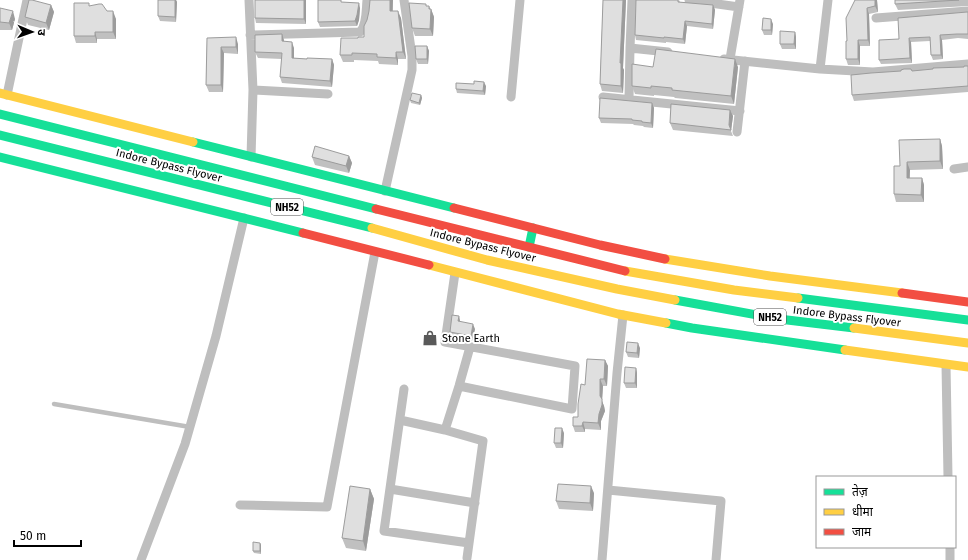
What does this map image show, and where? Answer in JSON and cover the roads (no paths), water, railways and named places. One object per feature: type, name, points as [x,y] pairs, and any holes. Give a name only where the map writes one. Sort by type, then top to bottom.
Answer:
[{"type":"main road","points":[[4,94],[600,245],[663,259],[770,276],[968,302]]},
{"type":"main road","name":"Indore Bypass Flyover","points":[[0,114],[614,269],[734,290],[968,320]]},
{"type":"main road","name":"Indore Bypass Flyover","points":[[0,135],[357,224],[488,260],[574,279],[663,298],[779,319],[968,343]]},
{"type":"main road","points":[[0,157],[623,315],[692,328],[968,367]]},
{"type":"main road","points":[[529,247],[533,228]]},
{"type":"street","points":[[4,94],[27,0]]},
{"type":"street","points":[[249,0],[252,90],[251,157]]},
{"type":"street","points":[[250,35],[360,32],[364,25],[367,0]]},
{"type":"street","points":[[385,191],[412,64],[404,0]]},
{"type":"street","points":[[511,97],[520,0]]},
{"type":"street","points":[[628,99],[632,0]]},
{"type":"street","points":[[689,0],[740,3],[730,60]]},
{"type":"street","points":[[820,69],[828,0]]},
{"type":"street","points":[[876,18],[968,12]]},
{"type":"street","points":[[630,48],[676,53]]},
{"type":"street","points":[[715,58],[820,69],[873,72],[968,64]]},
{"type":"street","points":[[737,132],[745,61]]},
{"type":"street","points":[[252,90],[328,94]]},
{"type":"street","points":[[604,97],[740,110]]},
{"type":"street","points":[[954,169],[968,167]]},
{"type":"street","points":[[141,560],[185,444],[216,336],[244,218]]},
{"type":"street","points":[[240,505],[327,507],[375,252]]},
{"type":"street","points":[[455,273],[445,342],[575,366],[572,409],[459,386]]},
{"type":"street","points":[[602,560],[623,315]]},
{"type":"street","points":[[445,430],[470,346]]},
{"type":"street","points":[[946,365],[948,476]]},
{"type":"street","points":[[404,389],[384,531],[469,543]]},
{"type":"street","points":[[400,420],[445,430],[483,441],[467,558]]},
{"type":"street","points":[[390,489],[474,503]]},
{"type":"street","points":[[608,490],[722,501],[716,560]]},
{"type":"street","points":[[950,548],[950,560]]},
{"type":"lane","points":[[54,404],[190,427]]},
{"type":"place","name":"Stone Earth","points":[[430,338]]}]
